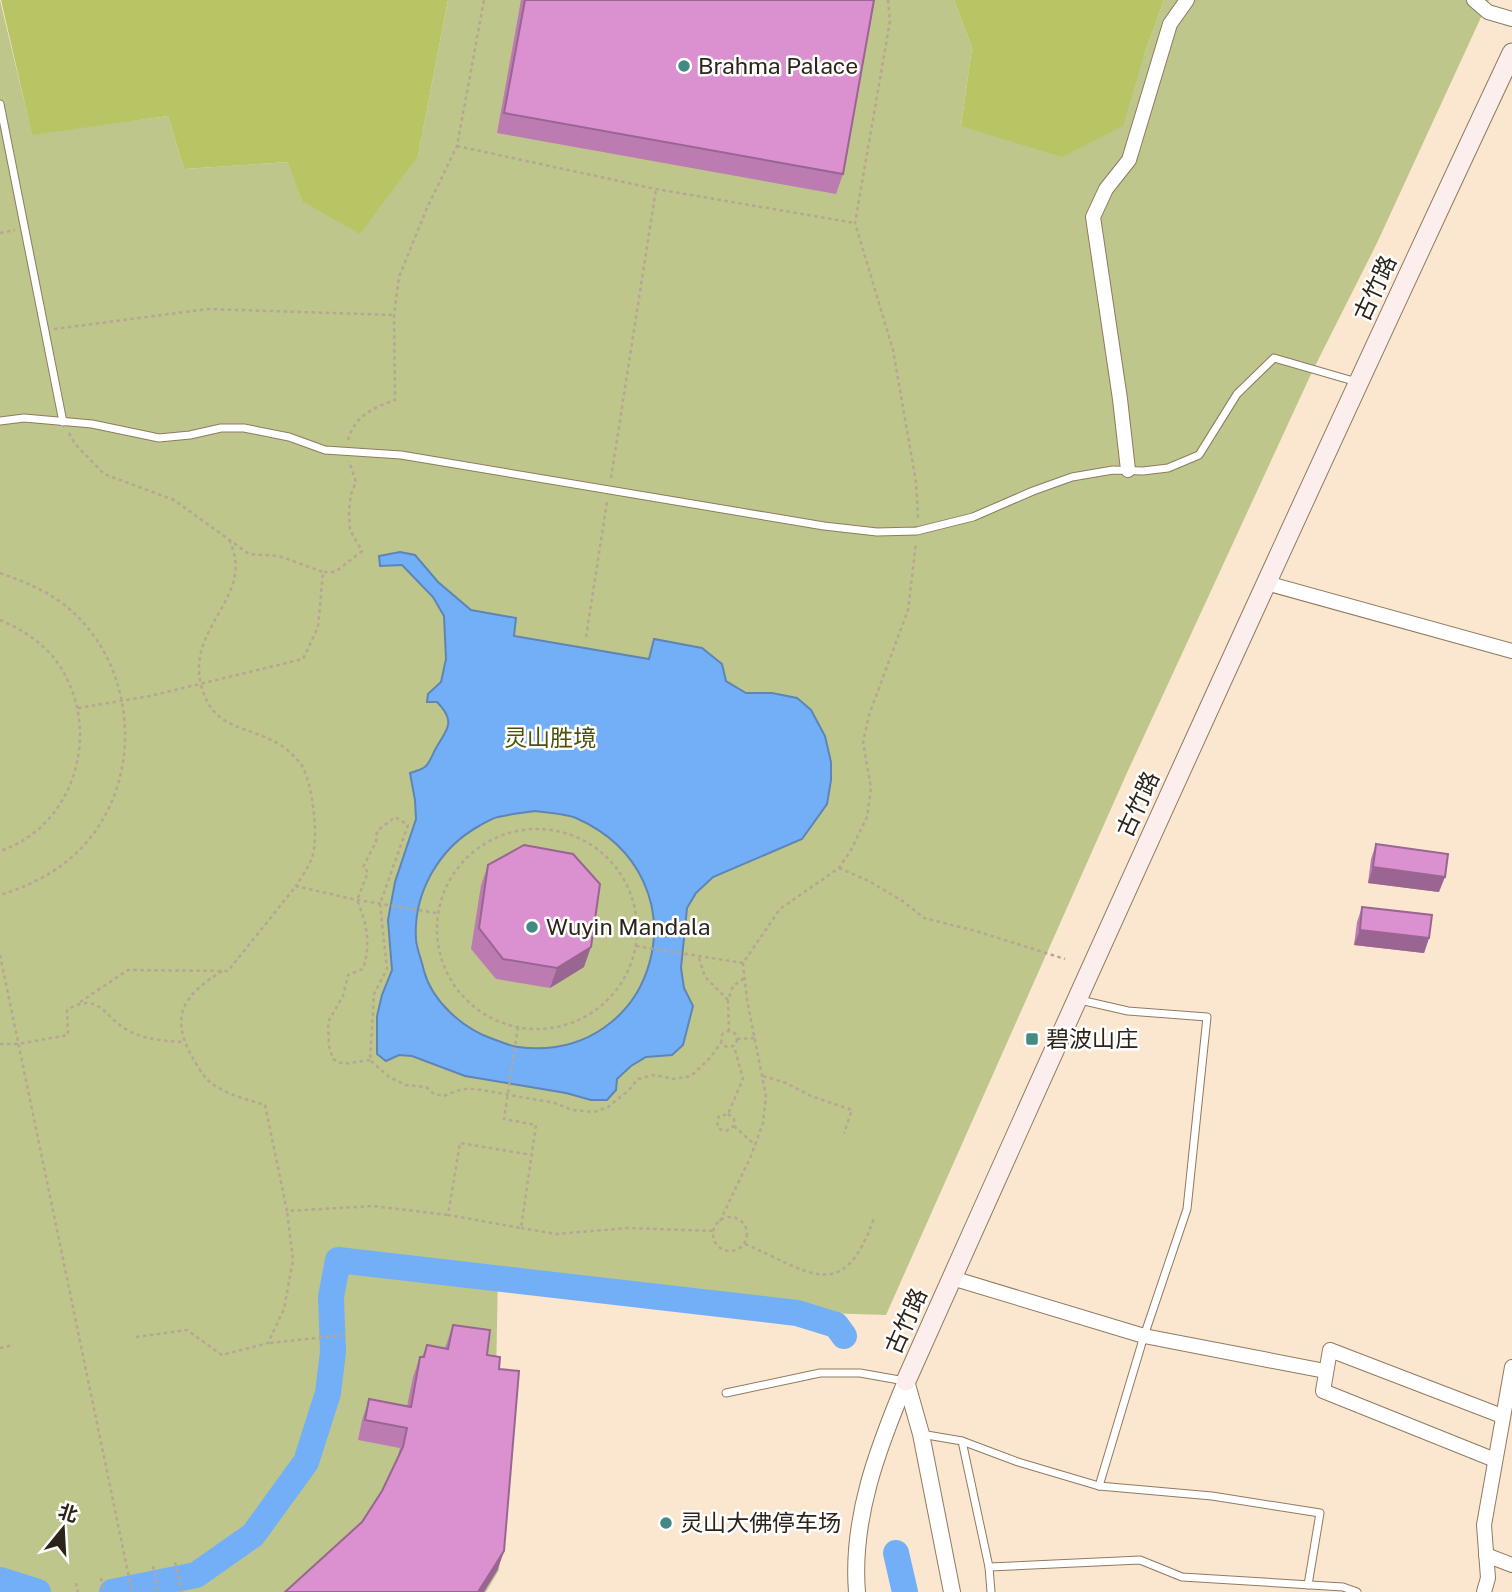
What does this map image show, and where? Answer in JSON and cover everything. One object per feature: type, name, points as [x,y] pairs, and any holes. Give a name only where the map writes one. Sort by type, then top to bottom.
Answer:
[{"type":"main road","name":"古竹路","points":[[906,1381],[1076,999],[1358,382],[1512,53]]},
{"type":"street","points":[[1128,470],[1093,217],[1106,189],[1129,160],[1170,24],[1187,0]]},
{"type":"street","points":[[1474,0],[1488,12],[1512,19]]},
{"type":"street","points":[[1266,583],[1512,651]]},
{"type":"street","points":[[952,1278],[1144,1336],[1325,1371]]},
{"type":"street","points":[[1495,1460],[1323,1391],[1330,1350],[1502,1416]]},
{"type":"street","points":[[1484,1592],[1488,1578],[1483,1525],[1512,1367]]},
{"type":"street","points":[[857,1592],[855,1571],[859,1525],[869,1480],[906,1381]]},
{"type":"street","name":"古竹路","points":[[906,1381],[921,1434],[952,1592]]},
{"type":"street","points":[[1486,1555],[1512,1565]]},
{"type":"lane","points":[[0,104],[63,422]]},
{"type":"lane","points":[[0,421],[24,418],[92,424],[159,438],[220,428],[244,429],[289,436],[325,450],[401,455],[824,526],[877,532],[917,531],[973,517],[1072,477],[1113,470],[1168,468],[1199,455],[1237,394],[1273,358],[1358,382]]},
{"type":"lane","points":[[1076,999],[1128,1011],[1207,1017],[1187,1209],[1144,1336],[1100,1486]]},
{"type":"lane","points":[[726,1393],[820,1373],[860,1373],[906,1381]]},
{"type":"lane","points":[[921,1434],[962,1441],[1018,1462],[1100,1486],[1212,1496],[1320,1513],[1308,1585]]},
{"type":"lane","points":[[962,1441],[989,1567],[991,1592]]},
{"type":"lane","points":[[989,1567],[1140,1560],[1182,1577],[1343,1587],[1357,1592]]},
{"type":"path","points":[[63,422],[75,444],[104,474],[174,500],[249,554],[279,556],[323,572],[335,572],[362,551],[350,530],[351,494],[356,482],[349,464],[348,438],[356,419],[374,407],[395,400],[394,315],[399,277],[427,208],[457,146],[484,0]]},
{"type":"path","points":[[457,146],[656,189],[855,223]]},
{"type":"path","points":[[586,637],[656,189]]},
{"type":"path","points":[[44,330],[208,309],[394,315]]},
{"type":"path","points":[[0,1044],[18,1044],[68,1035],[67,1010],[128,970],[228,971],[296,886],[312,858],[313,802],[302,765],[285,747],[264,736],[226,723],[212,712],[201,684],[200,658],[206,632],[229,597],[237,567],[235,552],[229,540]]},
{"type":"path","points":[[78,708],[123,701],[303,659],[318,627],[323,572]]},
{"type":"path","points":[[0,573],[31,584],[64,604],[91,631],[111,664],[123,701],[126,738],[121,776],[107,811],[86,843],[58,869],[25,887],[0,895]]},
{"type":"path","points":[[0,620],[22,629],[47,650],[67,677],[78,708],[81,741],[76,774],[61,804],[40,829],[12,847],[0,851]]},
{"type":"path","points":[[370,1060],[374,994],[387,969],[383,904],[408,825],[396,817],[377,831],[376,842],[363,867],[368,872],[357,900],[366,923],[367,957],[363,970],[348,975],[343,996],[328,1022],[329,1046],[333,1059],[344,1063],[370,1060],[389,1077],[406,1085],[426,1087],[433,1094],[444,1096],[462,1089],[476,1089],[555,1103],[572,1110],[594,1112],[608,1107],[638,1079],[654,1075],[674,1079],[691,1076],[709,1059],[721,1043],[722,1035],[729,1031]]},
{"type":"path","points":[[540,828],[564,832],[587,841],[606,856],[622,875],[632,897],[637,920],[636,946],[630,967],[619,987],[604,1004],[585,1017],[564,1026],[541,1029],[518,1027],[497,1021],[478,1010],[461,995],[440,957],[436,935],[437,913],[444,890],[456,869],[472,851],[493,838],[516,830],[540,828]]},
{"type":"path","points":[[839,868],[893,895],[924,918],[1065,959]]},
{"type":"path","points":[[296,886],[357,900],[437,913]]},
{"type":"path","points":[[636,946],[686,955]]},
{"type":"path","points":[[0,955],[132,1592]]},
{"type":"path","points":[[698,957],[705,977],[728,1000]]},
{"type":"path","points":[[720,1221],[731,1217],[742,1222],[747,1232],[744,1244],[735,1251],[724,1250],[715,1243],[713,1231],[732,1199],[755,1145],[763,1123],[766,1096],[747,1000],[743,963]]},
{"type":"path","points":[[222,971],[198,986],[184,1003],[180,1023],[184,1042],[197,1066],[212,1085],[265,1105],[287,1212],[293,1260],[284,1308],[268,1343]]},
{"type":"path","points":[[729,1031],[728,1000],[733,986],[746,977]]},
{"type":"path","points":[[80,1002],[105,1009],[128,1030],[155,1040],[184,1042]]},
{"type":"path","points":[[518,1027],[503,1119],[536,1125],[521,1228]]},
{"type":"path","points":[[729,1031],[736,1035],[737,1039]]},
{"type":"path","points":[[737,1039],[755,1038]]},
{"type":"path","points":[[728,1114],[743,1079],[734,1046],[737,1039]]},
{"type":"path","points":[[721,1043],[727,1048],[734,1046]]},
{"type":"path","points":[[763,1076],[852,1110],[844,1133]]},
{"type":"path","points":[[728,1114],[734,1119],[734,1126],[755,1145]]},
{"type":"path","points":[[728,1114],[719,1116],[719,1129],[726,1131],[734,1126]]},
{"type":"path","points":[[448,1215],[460,1143],[532,1155]]},
{"type":"path","points":[[287,1212],[373,1206],[448,1215],[556,1234],[628,1228],[713,1231]]},
{"type":"path","points":[[744,1244],[801,1270],[821,1275],[835,1273],[851,1265],[865,1244],[874,1218]]},
{"type":"path","points":[[136,1337],[187,1330],[222,1355],[268,1343],[343,1335]]},
{"type":"path","points":[[0,1348],[14,1345]]},
{"type":"path","points":[[175,1562],[182,1592]]},
{"type":"path","points":[[153,1566],[158,1592]]},
{"type":"path","points":[[101,1578],[104,1592]]},
{"type":"path","points":[[76,1583],[78,1592]]},
{"type":"green space","name":"灵山胜境","points":[[0,0],[32,134],[168,116],[184,169],[289,162],[302,201],[418,156],[448,0],[954,0],[972,48],[961,126],[1144,55],[1164,0],[1489,0],[1377,243],[1312,372],[1126,775],[886,1315],[823,1313],[498,1275],[496,1377],[517,1385],[499,1570],[486,1592],[0,1592]]},
{"type":"green space","points":[[1,0],[448,0],[418,156],[360,234],[302,201],[288,162],[184,169],[168,116],[32,135]]},
{"type":"green space","points":[[954,0],[1164,0],[1123,126],[1062,157],[961,126],[972,48]]},
{"type":"water","points":[[400,552],[415,555],[438,582],[471,610],[516,618],[514,636],[649,659],[654,639],[702,648],[722,664],[726,681],[746,693],[772,693],[797,698],[811,710],[825,736],[831,762],[827,804],[802,839],[713,877],[696,893],[687,908],[681,968],[684,988],[693,1006],[683,1045],[672,1055],[646,1057],[631,1066],[617,1079],[616,1090],[607,1100],[591,1100],[566,1093],[465,1076],[412,1056],[399,1055],[386,1061],[377,1054],[377,1016],[392,970],[388,920],[395,882],[416,819],[410,773],[428,764],[448,727],[444,710],[437,702],[427,702],[428,694],[441,682],[446,659],[444,616],[433,597],[402,565],[380,566],[379,556]],"holes":[[[535,811],[576,818],[618,846],[643,882],[654,922],[650,962],[633,998],[605,1027],[566,1045],[518,1047],[471,1028],[441,1003],[424,971],[417,944],[416,923],[419,905],[431,874],[452,846],[493,818]]]},
{"type":"building","name":"Brahma Palace","points":[[525,0],[874,0],[843,174],[504,113]]},
{"type":"building","points":[[1376,844],[1448,854],[1445,877],[1373,867]]},
{"type":"building","name":"Wuyin Mandala","points":[[524,845],[573,854],[600,884],[591,947],[557,968],[503,959],[479,928],[488,865]]},
{"type":"building","points":[[1362,907],[1432,915],[1429,938],[1360,930]]},
{"type":"building","points":[[453,1325],[490,1330],[487,1355],[500,1357],[499,1369],[519,1371],[504,1551],[478,1592],[285,1592],[362,1522],[382,1491],[403,1447],[407,1428],[365,1420],[369,1399],[411,1407],[420,1357],[424,1357],[427,1345],[448,1349]]},
{"type":"waterway","points":[[112,1592],[196,1575],[253,1535],[306,1462],[328,1393],[333,1352],[331,1297],[338,1260],[797,1313],[836,1325],[844,1336]]},
{"type":"waterway","points":[[896,1553],[905,1592]]},
{"type":"waterway","points":[[0,1580],[38,1592]]},
{"type":"place","name":"Brahma Palace","points":[[684,66]]},
{"type":"place","name":"Wuyin Mandala","points":[[532,927]]},
{"type":"place","name":"碧波山庄","points":[[1032,1039]]},
{"type":"place","name":"灵山大佛停车场","points":[[666,1523]]}]
